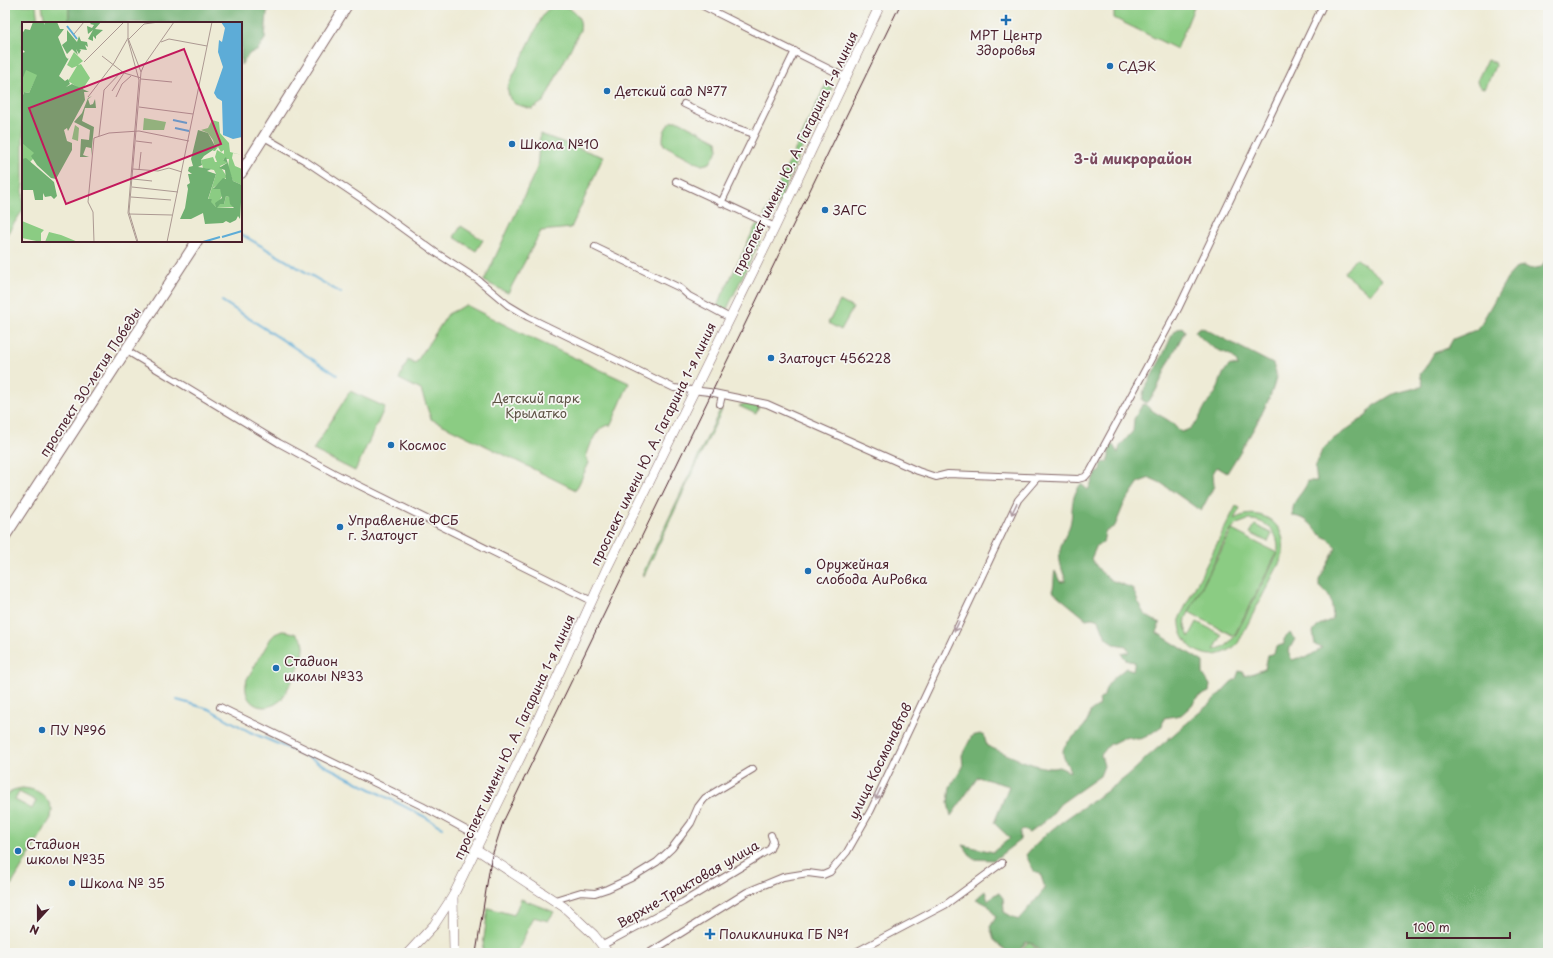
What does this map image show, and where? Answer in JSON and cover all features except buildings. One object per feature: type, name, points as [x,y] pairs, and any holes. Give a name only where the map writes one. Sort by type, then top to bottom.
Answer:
[{"type":"main road","points":[[242,171],[348,5]]},
{"type":"main road","name":"проспект имени Ю. А. Гагарина 1-я линия","points":[[408,953],[434,925],[453,896],[592,600],[775,227],[880,5]]},
{"type":"main road","name":"проспект 30-летия Победы","points":[[5,536],[127,351],[196,242]]},
{"type":"main road","points":[[476,849],[516,877],[555,900],[578,918],[606,949]]},
{"type":"main road","points":[[453,896],[454,953]]},
{"type":"street","points":[[701,5],[845,77]]},
{"type":"street","points":[[264,137],[304,160],[362,199],[435,252],[477,279],[508,305],[528,317],[674,388],[722,395],[767,404],[918,471],[936,477],[948,474],[1078,479],[1085,477],[1091,470],[1179,307],[1323,5]]},
{"type":"street","points":[[721,203],[795,51]]},
{"type":"street","points":[[684,104],[730,126],[754,134]]},
{"type":"street","points":[[676,181],[775,227]]},
{"type":"street","points":[[595,247],[680,288],[695,299],[730,318]]},
{"type":"street","points":[[127,351],[279,443],[334,473],[592,600]]},
{"type":"street","points":[[720,404],[722,395]]},
{"type":"street","name":"улица Космонавтов","points":[[649,953],[747,892],[783,877],[808,873],[823,875],[830,872],[847,852],[870,810],[1018,500],[1037,478]]},
{"type":"street","points":[[220,707],[422,806],[481,838]]},
{"type":"street","points":[[555,900],[574,894],[595,893],[607,889],[631,878],[657,862],[672,848],[691,823],[698,807],[705,798],[753,769]]},
{"type":"street","name":"Верхне-Трактовая улица","points":[[606,949],[770,849],[773,841],[771,835]]},
{"type":"street","points":[[854,953],[946,904],[1002,863]]},
{"type":"green space","points":[[5,5],[36,5],[38,22],[22,22],[22,212],[5,237]]},
{"type":"green space","points":[[42,5],[69,5],[69,22],[45,22]]},
{"type":"green space","points":[[69,5],[275,5],[274,8],[267,12],[265,39],[257,51],[250,53],[242,64],[242,22],[69,22]]},
{"type":"green space","points":[[561,5],[576,14],[580,21],[580,30],[544,101],[532,109],[515,104],[510,99],[507,88],[544,13],[552,6]]},
{"type":"green space","points":[[1114,5],[1195,5],[1177,49],[1114,18]]},
{"type":"green space","points":[[1487,60],[1494,62],[1495,66],[1486,87],[1483,88],[1479,86],[1477,81]]},
{"type":"green space","points":[[826,84],[832,88],[801,150],[772,218],[764,216]]},
{"type":"green space","points":[[673,121],[679,121],[717,141],[718,150],[710,163],[702,165],[664,145],[664,132],[668,125]]},
{"type":"green space","points":[[540,134],[603,157],[571,228],[541,231],[508,293],[484,281],[537,168]]},
{"type":"green space","points":[[756,225],[765,230],[725,313],[716,308]]},
{"type":"green space","points":[[461,226],[483,240],[476,251],[454,237]]},
{"type":"green space","points":[[1548,257],[1548,953],[1041,953],[1033,944],[1026,942],[1017,953],[1007,953],[1006,950],[994,940],[990,927],[996,917],[988,905],[976,899],[985,891],[988,901],[994,895],[999,893],[1003,898],[1004,912],[1018,920],[1045,888],[1040,873],[1034,872],[1026,855],[1039,841],[1070,816],[1118,783],[1214,700],[1231,682],[1236,679],[1239,671],[1243,672],[1245,676],[1265,669],[1268,655],[1274,653],[1276,647],[1284,644],[1284,639],[1290,633],[1295,639],[1288,652],[1292,660],[1306,658],[1322,648],[1315,645],[1313,632],[1319,625],[1333,619],[1329,597],[1327,593],[1319,587],[1319,580],[1336,548],[1329,539],[1319,534],[1306,520],[1293,516],[1293,510],[1295,501],[1303,491],[1308,481],[1317,481],[1315,468],[1322,450],[1332,440],[1366,416],[1373,406],[1393,394],[1423,386],[1420,374],[1434,353],[1448,348],[1453,339],[1478,329],[1507,278],[1517,267],[1524,266],[1531,269],[1541,267]]},
{"type":"green space","points":[[1356,258],[1382,279],[1370,294],[1344,273]]},
{"type":"green space","points":[[840,301],[853,308],[841,330],[828,323]]},
{"type":"green space","name":"Детский парк Крылатко","points":[[466,305],[527,336],[629,383],[611,425],[601,428],[592,441],[586,457],[589,463],[576,490],[431,419],[421,390],[399,379],[408,360],[415,364],[448,314]]},
{"type":"green space","points":[[1182,327],[1185,331],[1157,389],[1146,403],[1142,400],[1144,390],[1174,331]]},
{"type":"green space","points":[[1201,327],[1273,364],[1276,372],[1271,395],[1248,439],[1227,473],[1217,467],[1213,473],[1214,486],[1201,511],[1161,483],[1150,478],[1139,482],[1124,504],[1115,526],[1105,532],[1103,543],[1097,545],[1091,559],[1101,572],[1111,580],[1132,588],[1144,613],[1160,623],[1156,632],[1203,662],[1203,674],[1210,685],[1209,692],[1198,697],[1181,715],[1164,718],[1162,726],[1149,735],[1137,739],[1127,736],[1109,745],[1101,755],[1104,766],[1100,776],[1060,804],[1050,817],[1029,833],[1023,829],[1020,832],[1020,840],[994,860],[973,859],[963,845],[993,852],[1010,838],[994,823],[1009,786],[978,777],[951,816],[948,803],[950,787],[963,767],[962,755],[972,736],[980,734],[984,736],[987,746],[1033,765],[1052,768],[1059,767],[1070,772],[1063,755],[1064,747],[1085,725],[1090,712],[1098,707],[1099,700],[1104,696],[1106,687],[1112,680],[1126,668],[1133,670],[1135,662],[1128,661],[1121,654],[1130,652],[1126,646],[1114,644],[1106,638],[1099,620],[1092,618],[1086,619],[1052,591],[1054,574],[1055,571],[1060,582],[1066,581],[1060,563],[1060,551],[1070,525],[1073,499],[1077,489],[1081,484],[1088,490],[1095,474],[1101,471],[1102,463],[1107,462],[1109,457],[1109,446],[1113,445],[1118,453],[1120,446],[1133,431],[1134,419],[1142,405],[1145,404],[1151,410],[1172,423],[1181,432],[1187,430],[1195,424],[1216,392],[1225,370],[1230,365],[1238,366],[1234,358],[1215,349],[1200,337],[1195,331]]},
{"type":"green space","points":[[350,391],[385,407],[355,471],[313,450]]},
{"type":"green space","points":[[753,402],[760,404],[756,414],[739,406],[746,403]]},
{"type":"green space","points":[[720,410],[722,410],[644,576],[642,575]]},
{"type":"green space","points":[[1236,506],[1240,508],[1234,519],[1245,515],[1256,514],[1274,522],[1280,530],[1283,540],[1283,550],[1280,562],[1238,643],[1229,650],[1219,654],[1209,655],[1199,652],[1191,647],[1185,639],[1181,629],[1180,617]],"holes":[[[1248,520],[1262,522],[1272,530],[1277,541],[1277,555],[1235,636],[1226,646],[1214,650],[1222,635],[1197,622],[1189,637],[1185,627],[1186,618],[1228,534],[1237,524]]]},
{"type":"green space","points":[[1255,525],[1272,534],[1268,542],[1250,533]]},
{"type":"green space","points":[[1232,530],[1277,553],[1234,636],[1189,612]]},
{"type":"green space","name":"Стадион школы №33","points":[[282,631],[295,634],[302,640],[304,648],[302,658],[298,669],[282,699],[268,707],[261,707],[250,701],[247,695],[247,679],[271,638],[275,634]]},
{"type":"green space","name":"Стадион школы №35","points":[[22,788],[37,791],[45,797],[52,810],[51,818],[12,884],[5,888],[5,797],[13,790]],"holes":[[[19,792],[36,801],[32,809],[15,800]]]},
{"type":"green space","points":[[521,899],[554,912],[548,921],[533,917],[517,953],[482,953],[488,908],[514,915]]},
{"type":"green space","points":[[1029,941],[1039,953],[1019,953]]},
{"type":"waterway","points":[[242,235],[341,293]]},
{"type":"waterway","points":[[222,301],[337,375]]},
{"type":"waterway","points":[[177,700],[209,709],[250,732],[304,755],[425,817],[443,828]]},
{"type":"tram line","points":[[476,953],[491,859],[503,822],[900,5]]},
{"type":"place","name":"МРТ Центр Здоровья","points":[[1006,20]]},
{"type":"place","name":"СДЭК","points":[[1110,66]]},
{"type":"place","name":"Детский сад №77","points":[[607,91]]},
{"type":"place","name":"Школа №10","points":[[512,144]]},
{"type":"place","name":"ЗАГС","points":[[825,210]]},
{"type":"place","name":"Златоуст 456228","points":[[771,358]]},
{"type":"place","name":"Космос","points":[[391,445]]},
{"type":"place","name":"Управление ФСБ г. Златоуст","points":[[340,527]]},
{"type":"place","name":"Оружейная слобода АиРовка","points":[[808,571]]},
{"type":"place","name":"Стадион школы №33","points":[[276,668]]},
{"type":"place","name":"ПУ №96","points":[[42,730]]},
{"type":"place","name":"Стадион школы №35","points":[[18,851]]},
{"type":"place","name":"Школа № 35","points":[[72,883]]},
{"type":"place","name":"Поликлиника ГБ №1","points":[[710,934]]},
{"type":"district","name":"3-й микрорайон","points":[[1133,159]]}]
